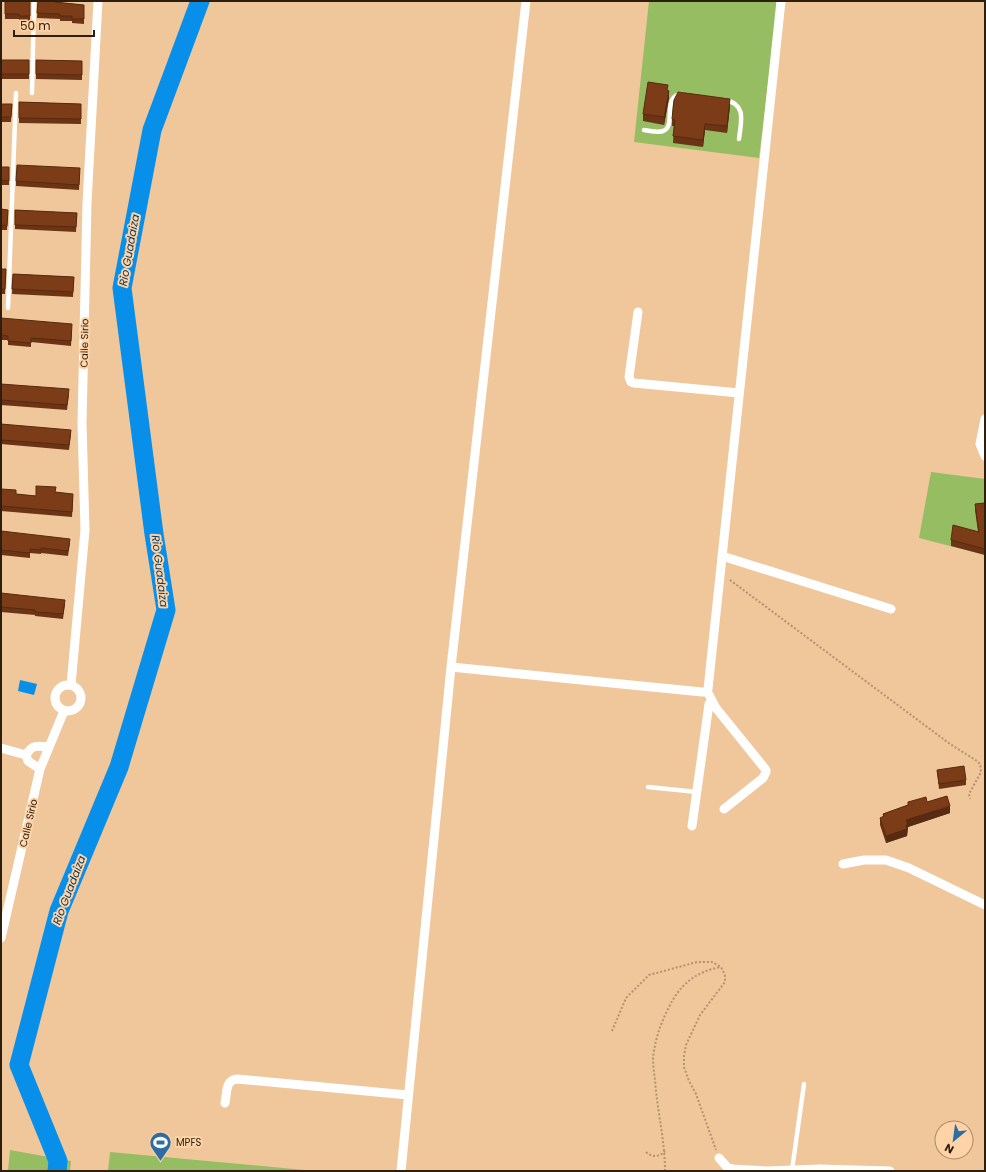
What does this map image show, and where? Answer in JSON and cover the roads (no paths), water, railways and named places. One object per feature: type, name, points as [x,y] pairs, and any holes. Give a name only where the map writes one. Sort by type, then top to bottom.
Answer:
[{"type":"street","name":"Calle Sirio","points":[[71,685],[85,530],[82,423],[88,203],[98,1]]},
{"type":"street","points":[[401,1171],[451,667],[526,1]]},
{"type":"street","points":[[707,691],[709,688],[780,1]]},
{"type":"street","points":[[638,312],[629,376],[631,382],[634,384],[739,393]]},
{"type":"street","points":[[985,419],[980,444],[985,456]]},
{"type":"street","points":[[722,556],[890,608]]},
{"type":"street","points":[[451,667],[703,692],[707,691]]},
{"type":"street","points":[[64,685],[71,685],[77,688],[81,694],[81,701],[77,707],[71,711],[64,711],[58,707],[55,701],[55,694],[58,688],[64,685]]},
{"type":"street","points":[[707,691],[716,708],[766,770],[763,778],[724,809]]},
{"type":"street","points":[[692,826],[709,704],[712,700]]},
{"type":"street","name":"Calle Sirio","points":[[1,938],[4,913],[11,894],[40,769],[64,711]]},
{"type":"street","points":[[40,769],[28,761],[26,754],[29,749],[34,746],[49,747]]},
{"type":"street","points":[[1,748],[26,754]]},
{"type":"street","points":[[843,864],[864,860],[886,860],[909,868],[985,905]]},
{"type":"street","points":[[1,893],[11,894]]},
{"type":"street","points":[[225,1103],[228,1083],[237,1079],[408,1095]]},
{"type":"street","points":[[719,1158],[727,1167],[733,1169],[767,1171],[820,1169],[890,1171]]},
{"type":"lane","points":[[32,93],[34,1]]},
{"type":"lane","points":[[8,308],[16,93]]},
{"type":"lane","points":[[644,130],[661,132],[666,130],[673,97],[680,93],[688,94]]},
{"type":"lane","points":[[718,99],[732,101],[739,109],[741,120],[739,139]]},
{"type":"lane","points":[[648,788],[697,792]]},
{"type":"lane","points":[[792,1170],[804,1084]]},
{"type":"water","points":[[20,680],[37,684],[34,695],[18,691]]},
{"type":"waterway","name":"Rio Guadaiza","points":[[57,1171],[58,1161],[19,1065],[59,911],[119,767],[166,610],[154,534],[122,288],[152,130],[200,1]]},
{"type":"place","name":"MPFS","points":[[161,1162]]}]
